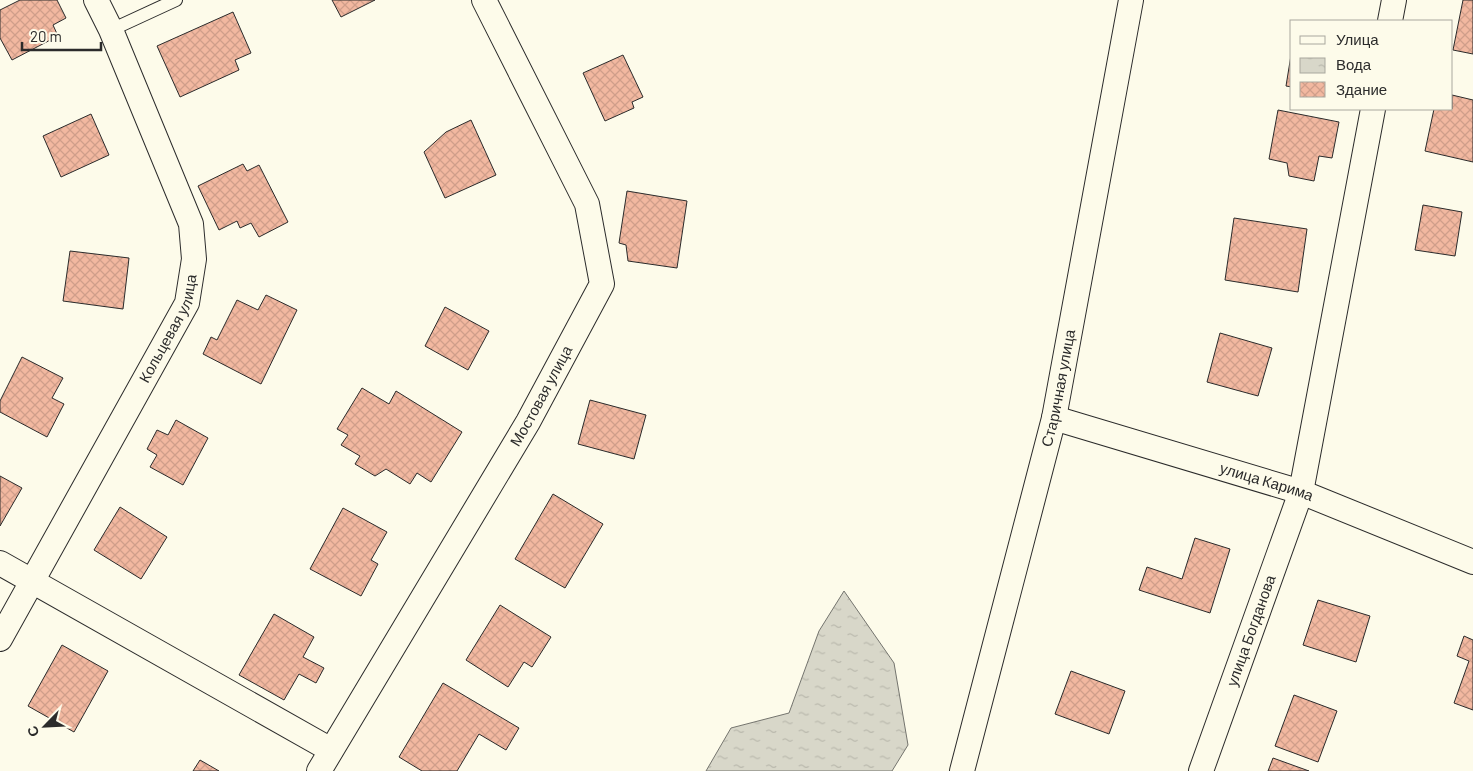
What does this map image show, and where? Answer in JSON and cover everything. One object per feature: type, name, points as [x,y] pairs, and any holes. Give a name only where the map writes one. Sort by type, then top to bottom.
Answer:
[{"type":"street","name":"Кольцевая улица","points":[[0,639],[187,303],[194,259],[192,224],[111,30],[96,0]]},
{"type":"street","name":"Мостовая улица","points":[[319,771],[528,422],[602,284],[587,204],[484,0]]},
{"type":"street","name":"Старичная улица","points":[[962,771],[1054,418],[1131,0]]},
{"type":"street","points":[[1390,20],[1394,0]]},
{"type":"street","name":"улица Богданова","points":[[1202,771],[1301,492],[1373,110]]},
{"type":"street","name":"улица Карима","points":[[1054,418],[1301,492],[1473,562]]},
{"type":"street","points":[[0,563],[331,750]]},
{"type":"lane","points":[[111,30],[176,0]]},
{"type":"water","points":[[844,591],[894,663],[908,745],[892,771],[706,771],[731,728],[789,713],[819,631]]},
{"type":"building","points":[[20,0],[57,0],[66,18],[53,25],[58,36],[12,60],[0,38],[0,10]]},
{"type":"building","points":[[332,0],[375,0],[341,17]]},
{"type":"building","points":[[1463,0],[1473,0],[1473,54],[1453,50]]},
{"type":"building","points":[[233,12],[251,53],[235,60],[239,70],[180,97],[157,46]]},
{"type":"building","points":[[623,55],[643,97],[632,102],[634,108],[605,121],[583,73]]},
{"type":"building","points":[[1290,61],[1290,87],[1286,86]]},
{"type":"building","points":[[1453,95],[1473,100],[1473,162],[1425,151],[1434,110],[1453,110]]},
{"type":"building","points":[[1278,110],[1339,122],[1332,158],[1319,156],[1314,181],[1289,176],[1287,163],[1269,159]]},
{"type":"building","points":[[91,114],[109,155],[61,177],[43,136]]},
{"type":"building","points":[[471,120],[496,175],[445,198],[424,152],[446,132]]},
{"type":"building","points":[[243,164],[247,171],[259,165],[288,222],[259,237],[251,223],[240,228],[237,221],[219,230],[198,186]]},
{"type":"building","points":[[627,191],[687,201],[677,268],[628,261],[626,245],[619,243]]},
{"type":"building","points":[[1423,205],[1462,212],[1455,256],[1415,250]]},
{"type":"building","points":[[1234,218],[1307,229],[1298,292],[1225,280]]},
{"type":"building","points":[[70,251],[129,258],[123,309],[63,301]]},
{"type":"building","points":[[266,295],[297,310],[261,384],[203,354],[211,337],[217,340],[237,300],[258,310]]},
{"type":"building","points":[[445,307],[489,331],[468,370],[425,346]]},
{"type":"building","points":[[1220,333],[1272,348],[1258,396],[1207,382]]},
{"type":"building","points":[[22,357],[63,378],[52,398],[64,404],[47,437],[0,412],[0,401]]},
{"type":"building","points":[[362,388],[389,404],[396,391],[462,432],[431,482],[417,473],[410,484],[386,469],[375,476],[355,464],[360,456],[341,445],[348,435],[337,429]]},
{"type":"building","points":[[590,400],[646,415],[634,459],[578,444]]},
{"type":"building","points":[[176,420],[208,438],[183,485],[150,467],[157,455],[147,449],[157,430],[168,435]]},
{"type":"building","points":[[0,476],[22,488],[0,526]]},
{"type":"building","points":[[553,494],[603,524],[565,588],[515,559]]},
{"type":"building","points":[[120,507],[167,537],[141,579],[94,550]]},
{"type":"building","points":[[343,508],[387,532],[371,560],[378,564],[361,596],[310,569]]},
{"type":"building","points":[[1195,538],[1230,549],[1210,613],[1139,590],[1147,567],[1182,579]]},
{"type":"building","points":[[1318,600],[1370,616],[1356,662],[1303,645]]},
{"type":"building","points":[[500,605],[551,637],[532,667],[524,662],[508,687],[466,660]]},
{"type":"building","points":[[274,614],[314,637],[303,657],[324,668],[316,683],[299,674],[284,700],[239,675]]},
{"type":"building","points":[[1464,636],[1473,640],[1473,710],[1454,703],[1469,661],[1457,656]]},
{"type":"building","points":[[62,645],[108,671],[74,732],[28,706]]},
{"type":"building","points":[[1071,671],[1125,691],[1109,734],[1055,714]]},
{"type":"building","points":[[443,683],[519,728],[506,750],[479,734],[457,771],[422,771],[399,757]]},
{"type":"building","points":[[1294,695],[1337,711],[1318,762],[1275,746]]},
{"type":"building","points":[[1273,758],[1309,771],[1268,771]]},
{"type":"building","points":[[200,760],[219,771],[193,771]]}]
